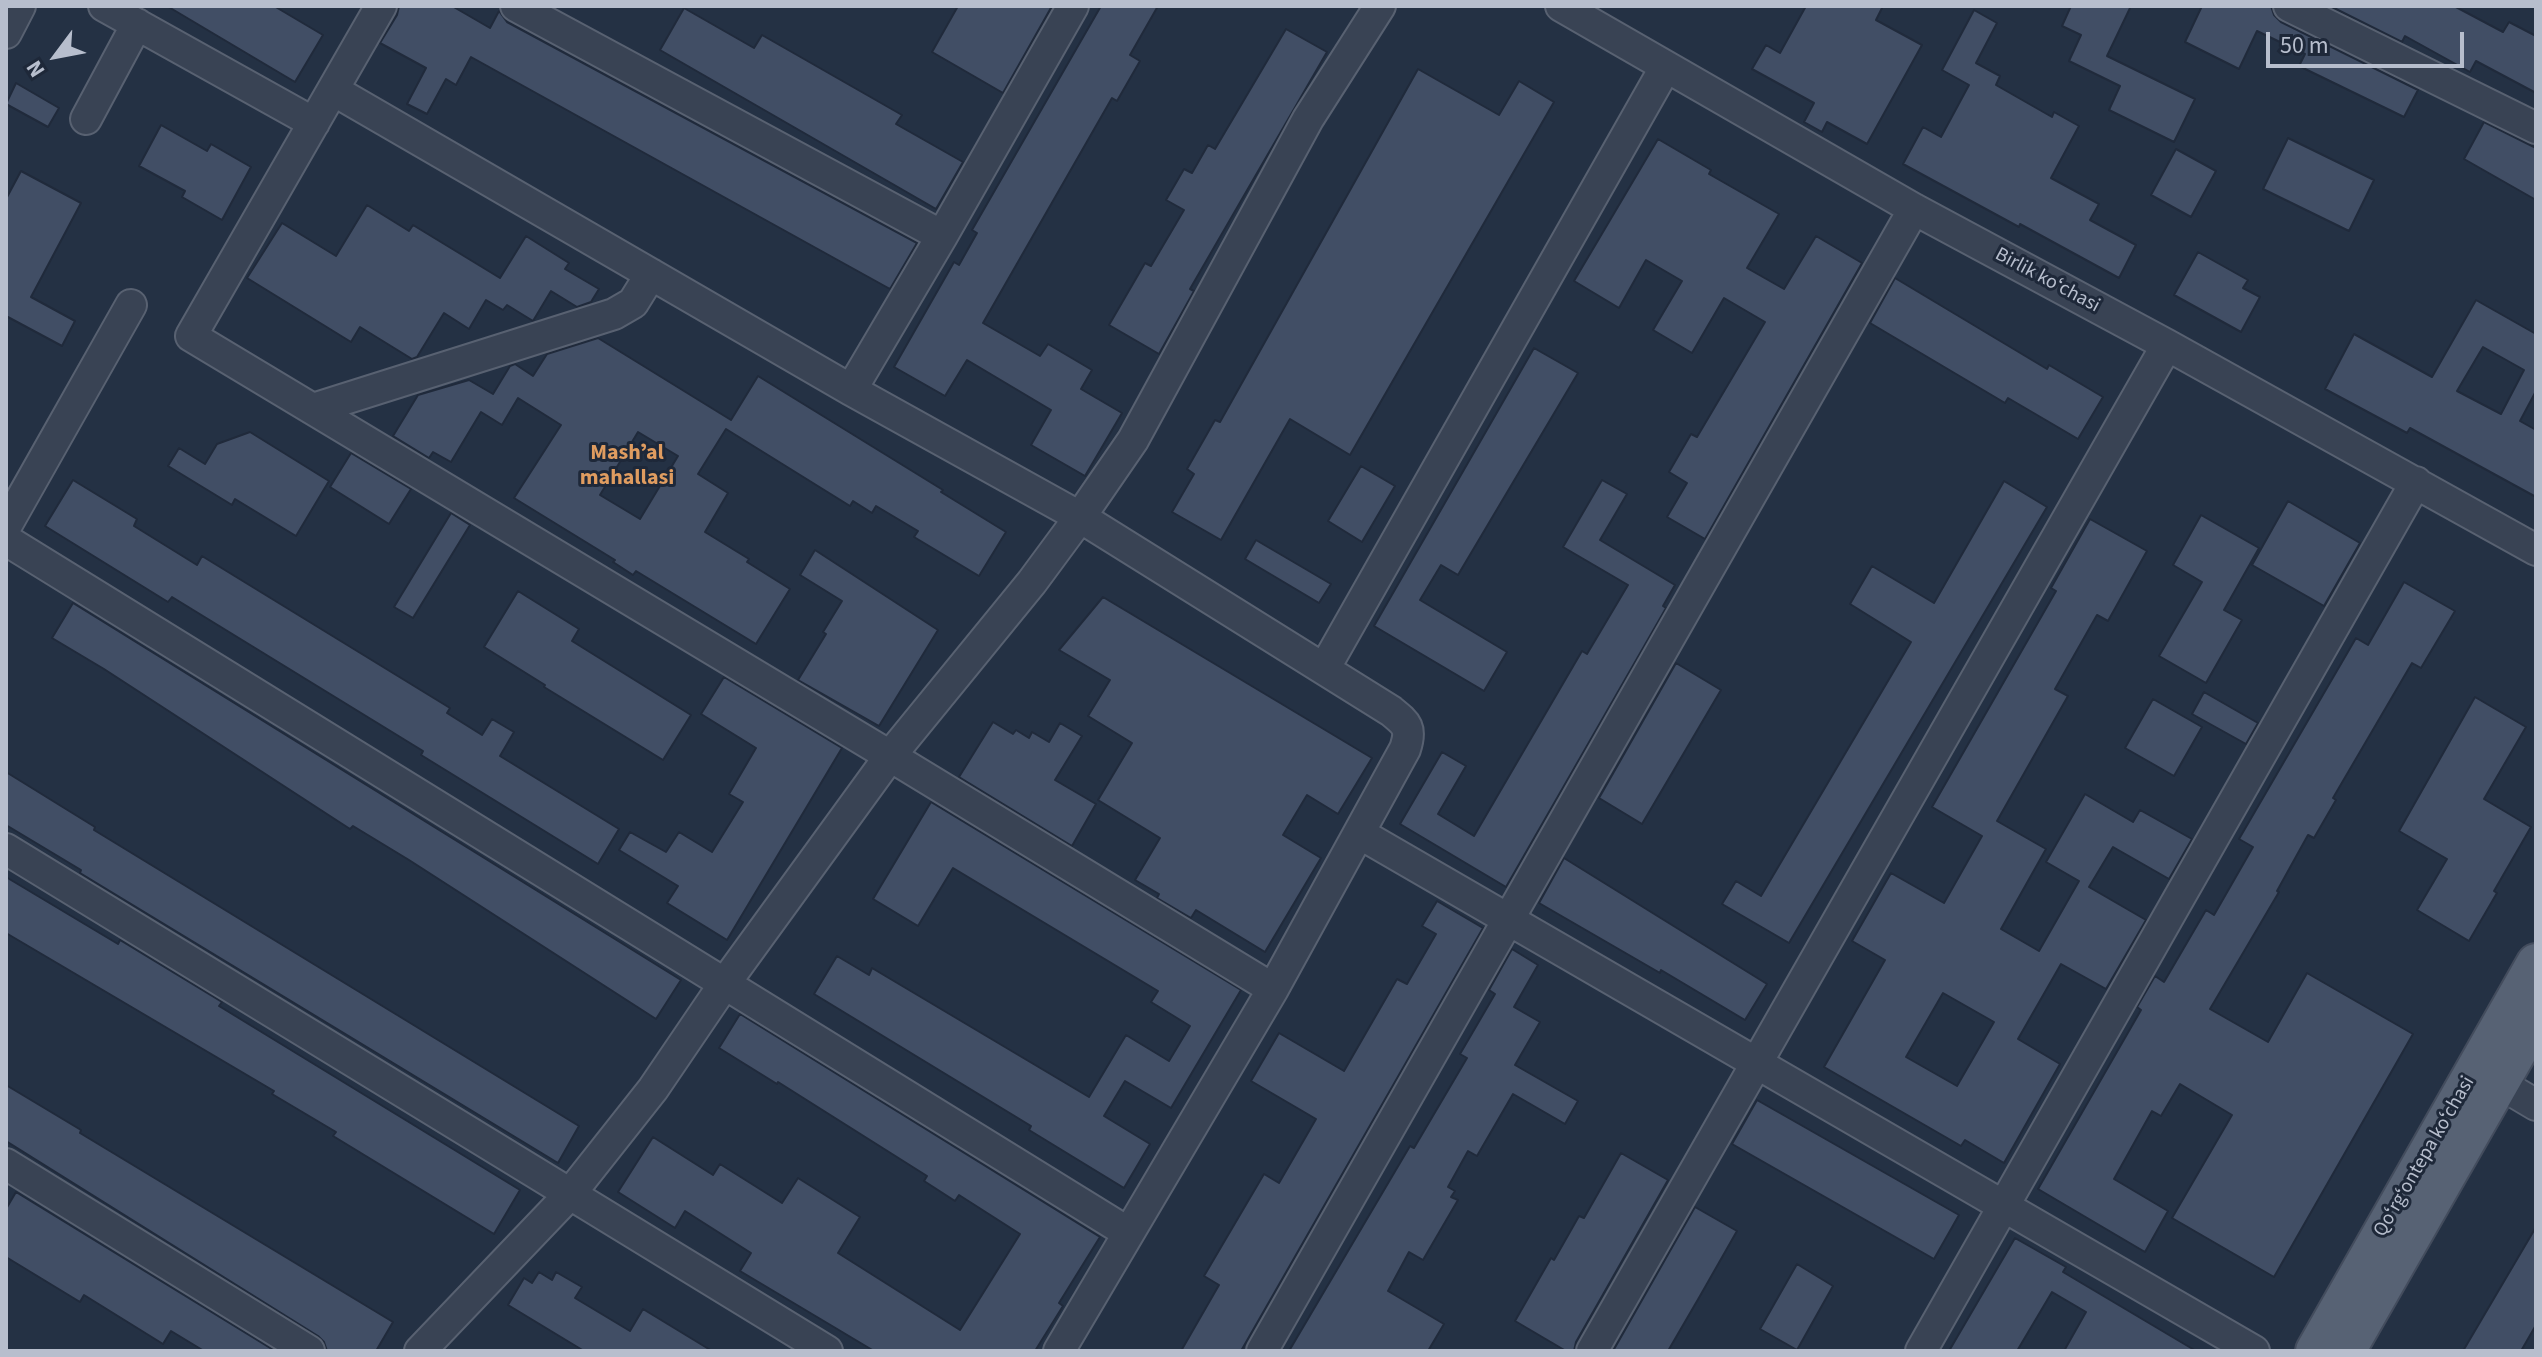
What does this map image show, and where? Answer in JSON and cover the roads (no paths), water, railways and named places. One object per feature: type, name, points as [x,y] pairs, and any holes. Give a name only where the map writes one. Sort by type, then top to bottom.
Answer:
[{"type":"main road","name":"Qoʻrgʻontepa koʻchasi","points":[[2315,1351],[2536,963]]},
{"type":"main road","name":"Qoʻrgʻontepa koʻchasi","points":[[2346,1351],[2536,1019]]},
{"type":"street","points":[[6,33],[20,6]]},
{"type":"street","points":[[104,6],[314,123]]},
{"type":"street","points":[[381,6],[191,336],[1273,989]]},
{"type":"street","points":[[516,6],[942,236]]},
{"type":"street","points":[[851,390],[1073,6]]},
{"type":"street","points":[[420,1351],[570,1194],[653,1089],[725,983],[890,756],[1032,582],[1080,517],[1133,440],[1308,119],[1380,6]]},
{"type":"street","points":[[2289,6],[2536,128]]},
{"type":"street","name":"Birlik koʻchasi","points":[[1568,8],[1665,68],[1914,209],[2536,550]]},
{"type":"street","points":[[86,119],[137,24]]},
{"type":"street","points":[[1324,669],[1665,68]]},
{"type":"street","points":[[333,90],[851,390],[1080,517],[1405,722],[1410,735],[1405,749],[1359,833],[1273,989],[1059,1351]]},
{"type":"street","points":[[1262,1351],[1914,209]]},
{"type":"street","points":[[313,409],[614,314],[633,303],[651,274]]},
{"type":"street","points":[[6,526],[131,305]]},
{"type":"street","points":[[1592,1351],[2167,345]]},
{"type":"street","points":[[1921,1351],[2416,482]]},
{"type":"street","points":[[6,540],[1127,1232]]},
{"type":"street","points":[[1359,833],[2254,1351]]},
{"type":"street","points":[[6,849],[827,1351]]},
{"type":"street","points":[[2499,1083],[2536,1105]]},
{"type":"street","points":[[6,1164],[309,1351]]},
{"type":"district","name":"Mashʼal mahallasi","points":[[627,466]]}]
